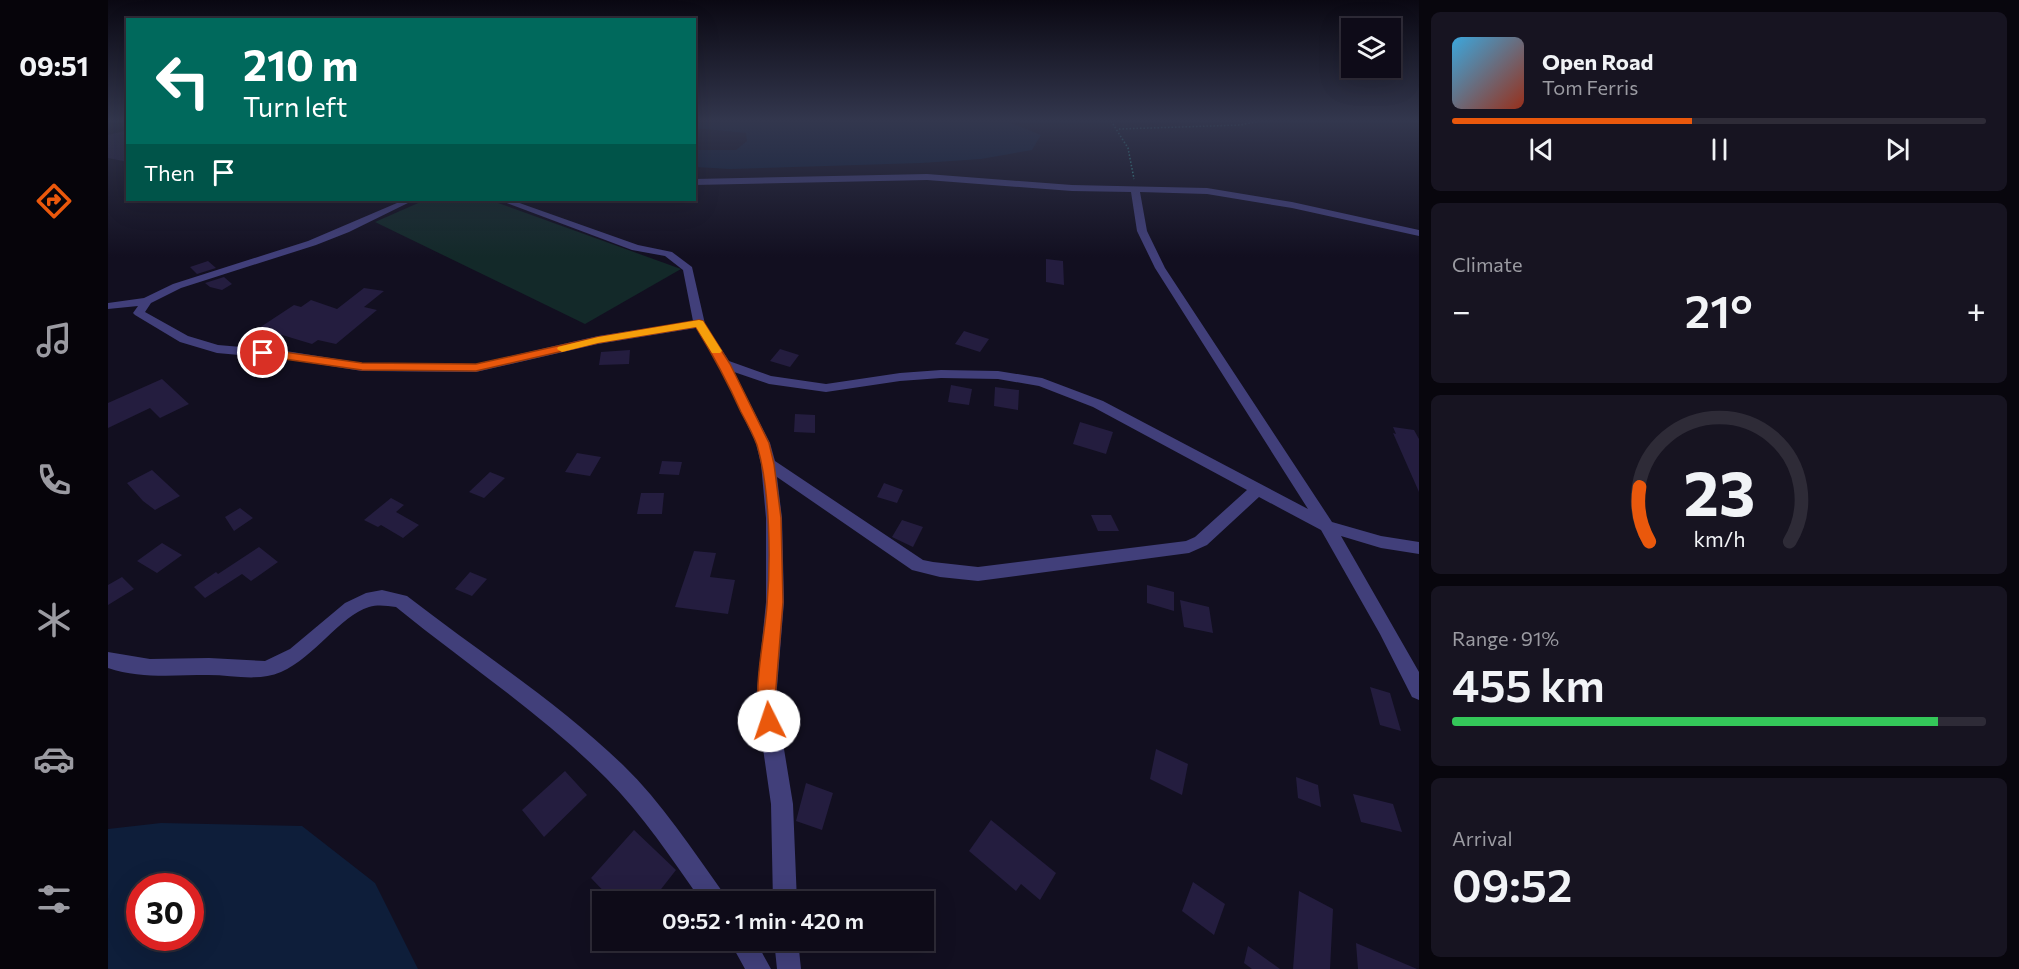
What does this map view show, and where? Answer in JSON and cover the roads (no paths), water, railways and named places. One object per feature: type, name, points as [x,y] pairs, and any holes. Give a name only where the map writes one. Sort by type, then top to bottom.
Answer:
[{"type":"street","points":[[696,182],[927,177],[1072,188],[1207,191],[1419,233]]},
{"type":"street","points":[[1134,189],[1134,206],[1140,231],[1150,252],[1195,327],[1277,445],[1395,644],[1419,691]]},
{"type":"street","points":[[108,306],[147,301],[177,286],[338,233],[408,201]]},
{"type":"street","points":[[507,201],[636,248],[668,254],[688,269],[699,324],[724,364],[763,443],[768,464],[774,518],[775,602],[766,700],[782,804],[785,891]]},
{"type":"street","points":[[147,301],[139,313],[184,339],[202,346],[362,367],[476,368],[598,340],[699,324]]},
{"type":"street","points":[[724,364],[769,380],[826,388],[900,377],[941,374],[998,375],[1042,382],[1098,404],[1326,526],[1381,542],[1419,548]]},
{"type":"street","points":[[768,464],[918,565],[959,573],[978,574],[1189,547],[1201,542],[1257,490]]},
{"type":"street","points":[[108,660],[132,666],[223,667],[260,670],[283,663],[302,651],[359,601],[375,597],[389,597],[401,601],[570,733],[614,772],[659,822],[708,891]]},
{"type":"street","points":[[748,951],[759,969]]},
{"type":"street","points":[[787,951],[789,969]]},
{"type":"water","points":[[696,166],[818,166],[730,169]]},
{"type":"water","points":[[161,823],[302,826],[375,883],[418,969],[108,969],[108,829]]}]
